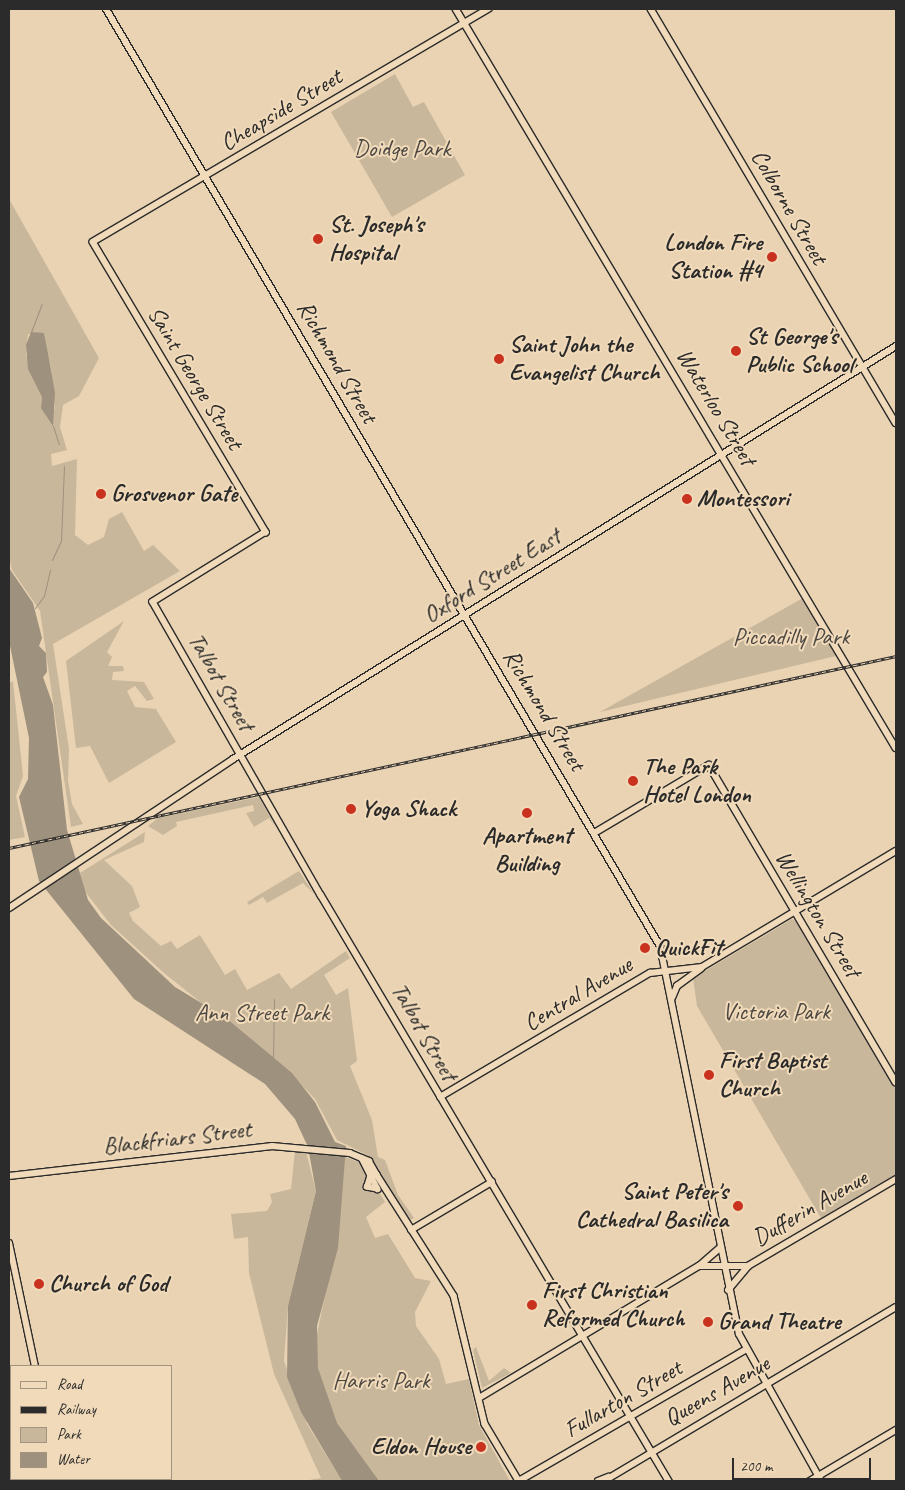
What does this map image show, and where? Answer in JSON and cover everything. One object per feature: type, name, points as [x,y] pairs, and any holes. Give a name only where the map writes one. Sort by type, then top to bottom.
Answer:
[{"type":"main road","name":"Richmond Street","points":[[106,9],[204,177],[596,832],[660,946],[667,970],[728,1290],[745,1350],[819,1479]]},
{"type":"main road","name":"Oxford Street East","points":[[9,908],[112,842],[241,754],[896,346]]},
{"type":"main road","points":[[9,1243],[35,1365]]},
{"type":"main road","points":[[699,1266],[720,1248]]},
{"type":"main road","points":[[728,1290],[748,1266]]},
{"type":"main road","name":"Queens Avenue","points":[[606,1479],[896,1308]]},
{"type":"street","name":"Waterloo Street","points":[[456,9],[896,748]]},
{"type":"street","name":"Cheapside Street","points":[[93,242],[489,9]]},
{"type":"street","name":"Colborne Street","points":[[651,9],[896,423]]},
{"type":"street","name":"Saint George Street","points":[[93,242],[266,532],[155,598]]},
{"type":"street","name":"Talbot Street","points":[[155,598],[241,754],[440,1096],[580,1335],[669,1481]]},
{"type":"street","name":"Wellington Street","points":[[596,832],[709,765],[896,1082]]},
{"type":"street","name":"Central Avenue","points":[[440,1096],[650,973],[702,967],[796,913],[896,851]]},
{"type":"street","points":[[672,998],[677,986],[702,967]]},
{"type":"street","name":"Blackfriars Street","points":[[9,1176],[256,1146],[304,1148],[361,1156]]},
{"type":"street","points":[[361,1156],[378,1175],[389,1196],[456,1300],[486,1426],[519,1481]]},
{"type":"street","points":[[361,1156],[370,1177],[367,1187],[377,1188],[389,1196]]},
{"type":"street","points":[[370,1177],[378,1175]]},
{"type":"street","name":"Dufferin Avenue","points":[[479,1398],[580,1335],[699,1266],[748,1266],[896,1179]]},
{"type":"street","points":[[411,1230],[492,1182]]},
{"type":"street","name":"Fullarton Street","points":[[519,1481],[745,1350]]},
{"type":"street","points":[[810,1481],[819,1479],[896,1430]]},
{"type":"street","name":"Queens Avenue","points":[[598,1481],[606,1479]]},
{"type":"green space","name":"Doidge Park","points":[[395,74],[413,107],[424,102],[465,175],[392,217],[331,112]]},
{"type":"green space","points":[[9,199],[99,358],[79,396],[63,405],[60,427],[67,450],[51,454],[52,466],[77,459],[75,535],[88,545],[104,537],[109,519],[122,512],[144,551],[153,545],[180,571],[53,644],[69,749],[68,781],[72,804],[83,824],[71,827],[40,611],[12,570],[9,556]],"holes":[[[44,333],[51,368],[55,409],[41,408],[42,397],[26,355],[28,334]]]},
{"type":"green space","name":"Piccadilly Park","points":[[803,598],[836,656],[600,712]]},
{"type":"green space","points":[[124,621],[107,652],[112,657],[108,666],[123,666],[124,671],[113,672],[112,680],[144,682],[154,699],[147,701],[135,686],[127,691],[135,707],[156,709],[176,742],[109,783],[90,746],[76,748],[66,661]]},
{"type":"green space","points":[[13,681],[23,776],[16,796],[25,837],[9,840],[9,683]]},
{"type":"green space","points":[[259,797],[276,828],[269,818],[254,827],[246,813],[254,811],[253,805],[176,822],[177,826],[163,835],[148,826],[158,818]]},
{"type":"green space","name":"Ann Street Park","points":[[145,832],[144,842],[104,860],[132,886],[140,907],[129,913],[133,921],[161,946],[171,941],[177,949],[200,935],[225,975],[235,969],[247,990],[279,973],[291,989],[346,951],[350,958],[324,975],[336,995],[348,988],[357,1061],[350,1066],[372,1120],[378,1157],[385,1160],[398,1195],[414,1218],[408,1221],[367,1155],[337,1140],[315,1099],[295,1078],[164,973],[111,925],[83,889],[80,873]]},
{"type":"green space","points":[[299,871],[314,894],[303,883],[267,903],[263,897],[249,905],[247,902]]},
{"type":"green space","name":"Victoria Park","points":[[792,919],[799,923],[896,1089],[896,1174],[821,1218],[697,1006],[693,978]]},
{"type":"green space","points":[[295,1151],[306,1152],[316,1191],[288,1306],[284,1361],[307,1424],[342,1481],[303,1481],[321,1478],[274,1374],[249,1273],[248,1237],[234,1239],[231,1214],[267,1211],[272,1202],[270,1194],[291,1189]]},
{"type":"green space","name":"Harris Park","points":[[343,1156],[363,1164],[385,1202],[366,1217],[375,1238],[388,1234],[415,1278],[431,1281],[415,1312],[416,1326],[439,1359],[446,1384],[469,1379],[479,1425],[510,1481],[377,1481],[331,1415],[318,1368],[316,1339],[339,1228]]},
{"type":"green space","points":[[476,1347],[489,1381],[504,1368],[511,1373],[482,1388],[473,1350]]},
{"type":"water","points":[[31,332],[44,333],[55,393],[53,426],[41,408],[42,397],[28,369],[26,345]]},
{"type":"water","points":[[9,568],[33,603],[42,638],[39,646],[46,653],[47,672],[43,677],[53,705],[67,830],[88,900],[101,918],[175,987],[226,1018],[292,1073],[315,1102],[335,1142],[346,1146],[338,1248],[317,1326],[318,1368],[337,1423],[379,1481],[342,1481],[301,1412],[287,1377],[288,1306],[316,1191],[308,1147],[295,1119],[265,1084],[134,999],[39,881],[19,797],[28,779],[29,738],[9,641]]},
{"type":"waterway","points":[[31,332],[42,304]]},
{"type":"waterway","points":[[53,426],[59,444]]},
{"type":"waterway","points":[[52,560],[61,541],[64,466]]},
{"type":"waterway","points":[[35,608],[44,596],[50,570]]},
{"type":"waterway","points":[[273,1059],[274,999]]},
{"type":"railway","points":[[9,848],[896,656]]},
{"type":"place","name":"St. Joseph's Hospital","points":[[318,239]]},
{"type":"place","name":"London Fire Station #4","points":[[772,257]]},
{"type":"place","name":"St George's Public School","points":[[736,351]]},
{"type":"place","name":"Saint John the Evangelist Church","points":[[499,359]]},
{"type":"place","name":"Grosvenor Gate","points":[[101,494]]},
{"type":"place","name":"Montessori","points":[[687,499]]},
{"type":"place","name":"The Park Hotel London","points":[[633,781]]},
{"type":"place","name":"Yoga Shack","points":[[351,809]]},
{"type":"place","name":"Apartment Building","points":[[527,813]]},
{"type":"place","name":"QuickFit","points":[[645,948]]},
{"type":"place","name":"First Baptist Church","points":[[709,1075]]},
{"type":"place","name":"Saint Peter's Cathedral Basilica","points":[[738,1206]]},
{"type":"place","name":"Church of God","points":[[39,1284]]},
{"type":"place","name":"First Christian Reformed Church","points":[[532,1305]]},
{"type":"place","name":"Grand Theatre","points":[[708,1322]]},
{"type":"place","name":"Eldon House","points":[[481,1447]]}]
